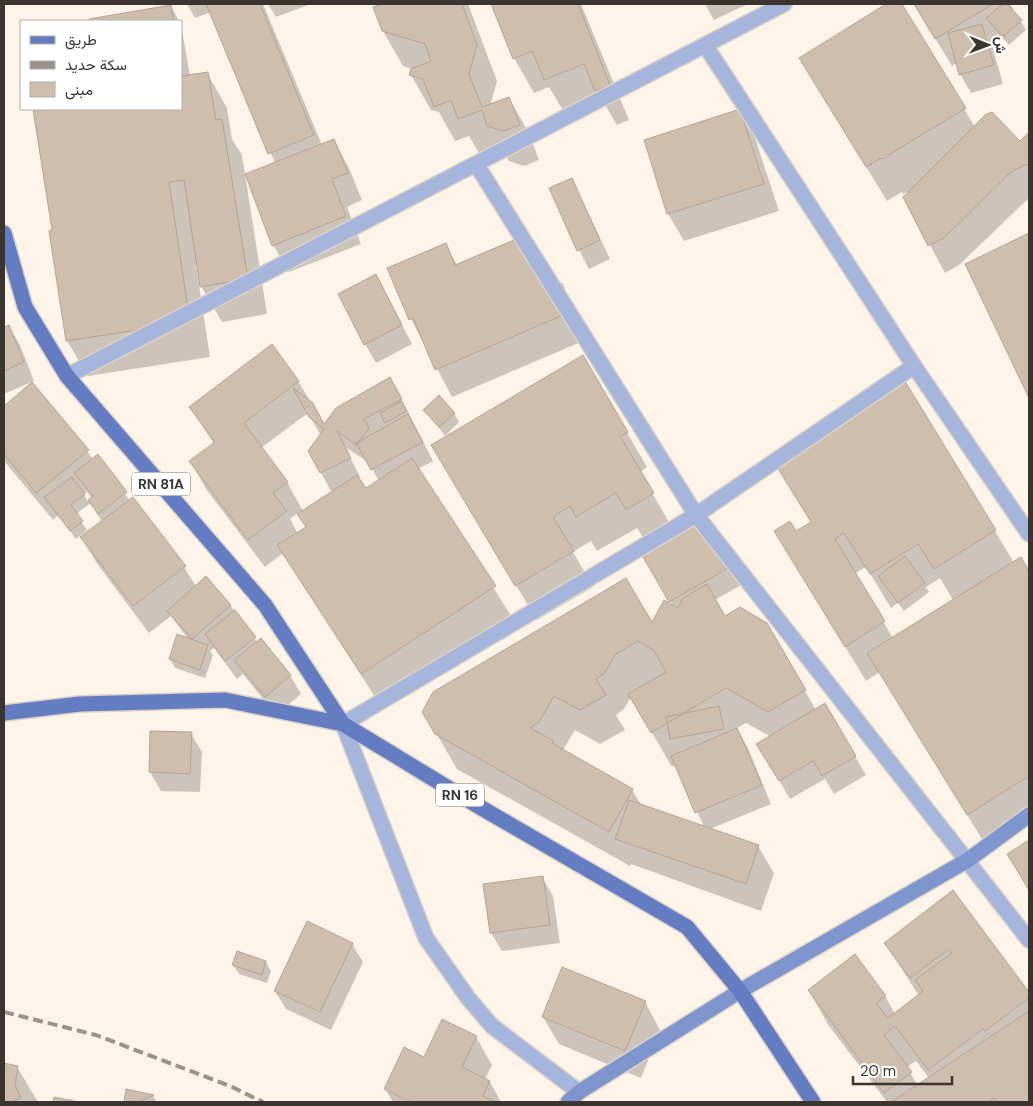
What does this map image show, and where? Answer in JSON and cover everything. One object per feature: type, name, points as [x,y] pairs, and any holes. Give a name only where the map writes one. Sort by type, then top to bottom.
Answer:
[{"type":"main road","name":"RN 81A","points":[[4,233],[25,307],[67,376],[266,605],[343,724]]},
{"type":"main road","name":"RN 16","points":[[4,713],[80,704],[225,700],[343,724],[478,806],[687,927],[740,991],[813,1102]]},
{"type":"main road","points":[[573,1097],[740,991],[968,860],[1029,815]]},
{"type":"street","points":[[67,376],[784,4]]},
{"type":"street","points":[[705,45],[914,366],[1029,534]]},
{"type":"street","points":[[476,164],[696,516],[1029,940]]},
{"type":"street","points":[[573,1097],[492,1026],[468,998],[426,938],[343,724],[696,516],[914,366]]},
{"type":"building","points":[[206,4],[260,4],[314,135],[268,154]]},
{"type":"building","points":[[381,4],[462,4],[477,45],[469,74],[482,107],[509,97],[520,125],[503,131],[487,126],[482,110],[458,119],[451,100],[434,107],[423,79],[409,75],[411,69],[431,61],[425,44],[382,31],[373,7]]},
{"type":"building","points":[[491,4],[578,4],[610,85],[595,91],[584,64],[544,80],[532,51],[513,59]]},
{"type":"building","points":[[886,4],[902,4],[966,108],[866,167],[799,58]]},
{"type":"building","points":[[914,4],[993,4],[935,39]]},
{"type":"building","points":[[1003,4],[1007,4],[1022,20],[1003,37],[986,18]]},
{"type":"building","points":[[171,5],[174,20],[90,20]]},
{"type":"building","points":[[982,24],[994,65],[959,75],[948,33]]},
{"type":"building","points":[[208,72],[216,120],[222,119],[248,279],[200,287],[184,180],[169,182],[190,322],[66,341],[49,231],[52,230],[33,110],[182,110],[182,76]]},
{"type":"building","points":[[740,109],[764,184],[667,214],[644,140]]},
{"type":"building","points":[[992,112],[1020,141],[1029,132],[1029,166],[1027,164],[1011,172],[944,238],[928,246],[903,197],[985,115]]},
{"type":"building","points":[[334,139],[348,173],[332,179],[346,216],[272,246],[245,174]]},
{"type":"building","points":[[572,178],[600,240],[577,251],[549,188]]},
{"type":"building","points":[[1029,233],[1029,398],[965,264]]},
{"type":"building","points":[[528,234],[551,288],[562,283],[573,311],[435,370],[413,318],[409,320],[387,268],[446,243],[455,265]]},
{"type":"building","points":[[376,274],[402,325],[364,345],[338,294]]},
{"type":"building","points":[[9,325],[24,362],[4,371],[4,327]]},
{"type":"building","points":[[272,344],[299,381],[244,423],[288,482],[273,493],[287,511],[248,540],[189,461],[215,442],[189,407]]},
{"type":"building","points":[[583,355],[628,432],[620,436],[654,493],[626,510],[616,493],[576,517],[570,506],[553,517],[574,551],[515,586],[431,445]]},
{"type":"building","points":[[390,377],[402,399],[364,419],[369,428],[356,445],[337,431],[351,458],[320,473],[308,451],[324,429],[309,417],[293,388],[313,403],[324,424],[336,408]]},
{"type":"building","points":[[903,378],[996,530],[934,569],[918,544],[870,574],[844,533],[835,539],[885,621],[845,647],[774,531],[790,521],[796,531],[811,522],[772,459]]},
{"type":"building","points":[[32,382],[89,450],[36,493],[4,454],[4,406]]},
{"type":"building","points":[[439,395],[455,413],[439,427],[423,410]]},
{"type":"building","points":[[401,401],[407,411],[385,423],[380,413]]},
{"type":"building","points":[[408,414],[423,442],[371,470],[356,443]]},
{"type":"building","points":[[98,454],[127,492],[98,514],[88,500],[93,496],[74,473]]},
{"type":"building","points":[[412,458],[496,586],[361,674],[277,545],[306,527],[297,514],[357,475],[366,488]]},
{"type":"building","points":[[72,477],[85,494],[71,505],[83,521],[70,531],[44,497]]},
{"type":"building","points":[[133,497],[186,566],[133,606],[80,537]]},
{"type":"building","points":[[701,514],[732,566],[669,602],[639,550]]},
{"type":"building","points":[[905,556],[925,583],[898,603],[878,576]]},
{"type":"building","points":[[1021,557],[1029,571],[1029,776],[967,815],[867,653]]},
{"type":"building","points":[[206,576],[231,605],[192,639],[167,611]]},
{"type":"building","points":[[626,578],[652,622],[664,600],[678,608],[683,598],[707,584],[725,616],[740,607],[767,623],[806,690],[768,712],[726,688],[651,733],[628,694],[666,672],[654,651],[638,641],[616,654],[604,674],[596,679],[606,695],[580,710],[554,696],[539,722],[530,728],[554,741],[552,743],[633,789],[609,832],[435,734],[422,712],[433,692]]},
{"type":"building","points":[[235,610],[256,637],[225,661],[205,634]]},
{"type":"building","points":[[177,634],[208,645],[200,670],[169,659]]},
{"type":"building","points":[[261,638],[291,675],[265,697],[234,660]]},
{"type":"building","points":[[825,703],[856,756],[822,776],[813,761],[779,781],[756,744]]},
{"type":"building","points":[[719,706],[724,729],[670,739],[666,717]]},
{"type":"building","points":[[737,728],[762,785],[695,813],[671,756]]},
{"type":"building","points":[[150,731],[192,732],[190,774],[149,772]]},
{"type":"building","points":[[629,800],[759,845],[746,884],[615,839]]},
{"type":"building","points":[[1029,840],[1029,890],[1007,854]]},
{"type":"building","points":[[543,876],[550,925],[490,933],[483,884]]},
{"type":"building","points":[[953,890],[1029,992],[1029,998],[928,1070],[895,1026],[884,1035],[912,1072],[884,1093],[808,990],[855,954],[886,996],[876,1003],[888,1018],[923,991],[915,980],[952,953],[949,949],[910,978],[884,943]]},
{"type":"building","points":[[307,921],[353,943],[320,1012],[274,991]]},
{"type":"building","points":[[237,951],[266,961],[262,975],[232,965]]},
{"type":"building","points":[[562,967],[646,1001],[625,1051],[542,1017]]},
{"type":"building","points":[[1029,1011],[1029,1102],[997,1102],[994,1098],[988,1102],[891,1102]]},
{"type":"building","points":[[442,1019],[477,1036],[462,1067],[490,1081],[483,1096],[495,1102],[411,1102],[384,1089],[404,1047],[424,1057]]},
{"type":"building","points":[[4,1063],[18,1066],[15,1085],[21,1098],[12,1102],[4,1102]]},
{"type":"building","points":[[126,1089],[154,1095],[139,1102],[124,1102]]},
{"type":"building","points":[[54,1097],[79,1102],[53,1102]]},
{"type":"railway","points":[[4,1012],[96,1035],[230,1086],[263,1102]]}]
